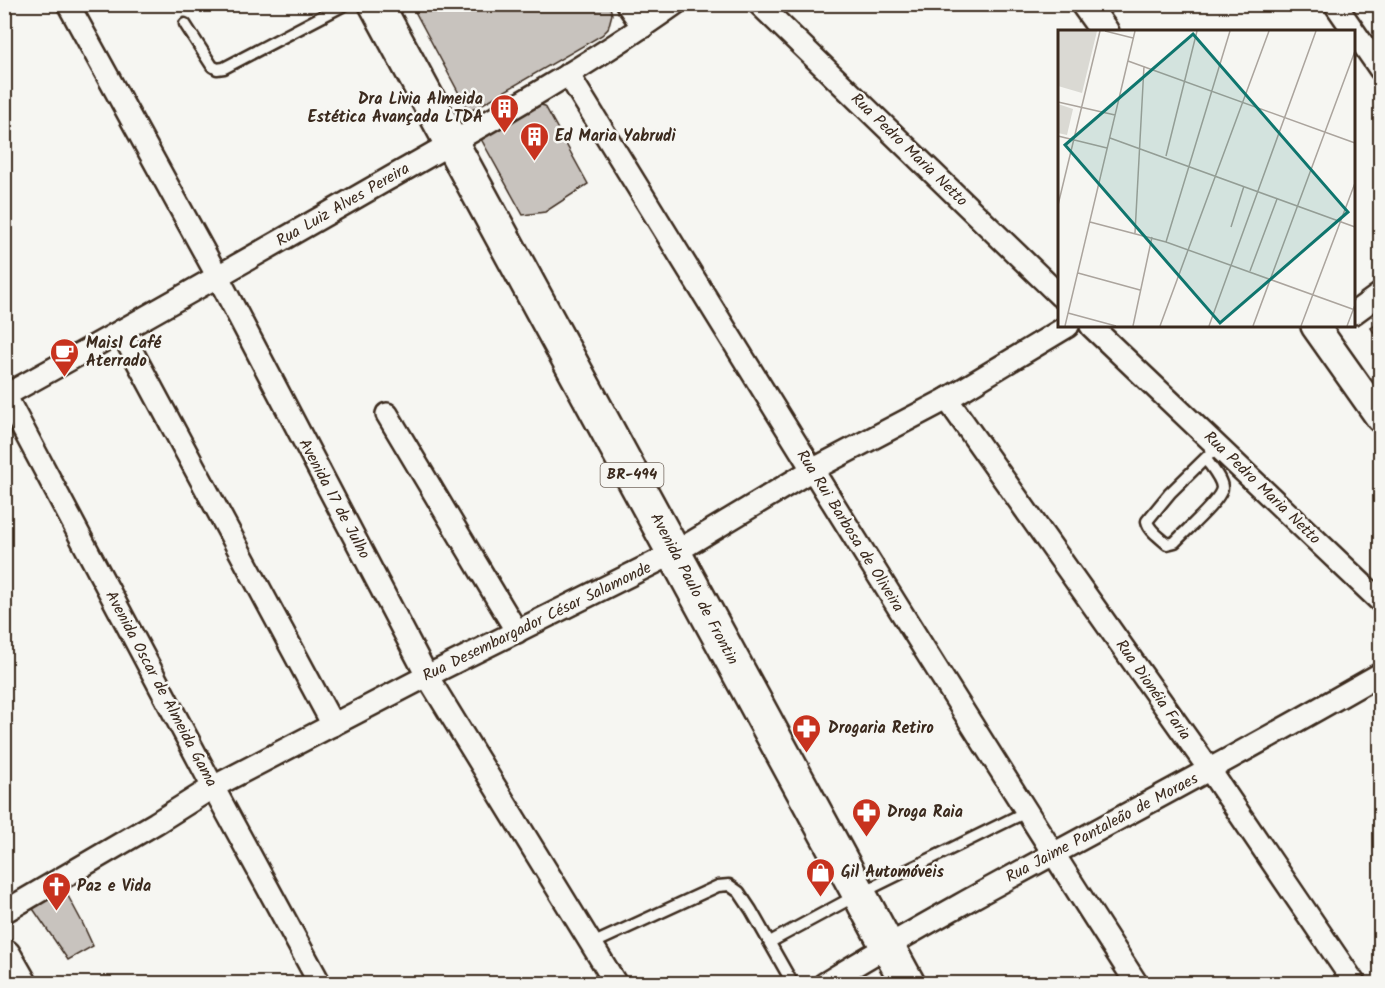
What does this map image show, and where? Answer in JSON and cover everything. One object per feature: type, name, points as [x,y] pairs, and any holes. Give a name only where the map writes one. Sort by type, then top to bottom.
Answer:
[{"type":"main road","name":"Avenida Paulo de Frontin","points":[[376,4],[908,984]]},
{"type":"main road","points":[[4,956],[20,984]]},
{"type":"street","name":"Avenida 17 de Julho","points":[[68,4],[218,277],[427,676],[616,984]]},
{"type":"street","points":[[627,4],[644,27]]},
{"type":"street","name":"Rua Luiz Alves Pereira","points":[[5,395],[218,277],[452,143],[644,27],[675,4]]},
{"type":"street","name":"Rua Pedro Maria Netto","points":[[759,4],[1058,295]]},
{"type":"street","points":[[1085,4],[1104,30]]},
{"type":"street","points":[[1335,4],[1352,30]]},
{"type":"street","points":[[1355,35],[1371,60]]},
{"type":"street","name":"Rua Rui Barbosa de Oliveira","points":[[568,74],[812,470],[1026,812],[1137,984]]},
{"type":"street","points":[[1355,312],[1380,294]]},
{"type":"street","name":"Rua Desembargador César Salamonde","points":[[4,912],[213,787],[427,676],[674,553],[812,470],[947,399],[1066,327]]},
{"type":"street","name":"Rua Pedro Maria Netto","points":[[1092,327],[1212,453],[1380,601]]},
{"type":"street","points":[[1325,329],[1380,418]]},
{"type":"street","points":[[121,331],[333,725]]},
{"type":"street","name":"Avenida Oscar de Almeida Gama","points":[[5,395],[320,984]]},
{"type":"street","name":"Rua Dionéia Faria","points":[[947,399],[1209,769],[1355,984]]},
{"type":"street","points":[[387,414],[517,632]]},
{"type":"street","name":"Rua Jaime Pantaleão de Moraes","points":[[824,984],[887,945],[1380,674]]},
{"type":"lane","points":[[185,24],[212,66],[217,69],[224,68],[272,45],[346,4]]},
{"type":"lane","points":[[1212,453],[1222,486],[1221,491],[1175,542],[1167,543],[1156,535],[1147,521],[1177,486],[1212,453]]},
{"type":"lane","points":[[770,942],[859,894],[1026,812]]},
{"type":"lane","points":[[592,944],[718,886],[729,885],[738,892],[770,942],[793,984]]},
{"type":"building","points":[[411,4],[609,4],[612,14],[608,29],[602,35],[469,112]]},
{"type":"building","name":"Ed Maria Yabrudi","points":[[527,102],[545,106],[588,184],[545,212],[523,215],[481,139],[483,132]]},
{"type":"building","points":[[1380,322],[1380,342],[1371,328]]},
{"type":"building","name":"Paz e Vida","points":[[60,881],[93,946],[68,960],[27,900]]},
{"type":"place","name":"Dra Livia Almeida Estética Avançada LTDA","points":[[504,134]]},
{"type":"place","name":"Ed Maria Yabrudi","points":[[534,162]]},
{"type":"place","name":"Mais1 Café Aterrado","points":[[65,378]]},
{"type":"place","name":"Drogaria Retiro","points":[[807,754]]},
{"type":"place","name":"Droga Raia","points":[[866,838]]},
{"type":"place","name":"Gil Automóveis","points":[[820,898]]},
{"type":"place","name":"Paz e Vida","points":[[56,912]]}]
